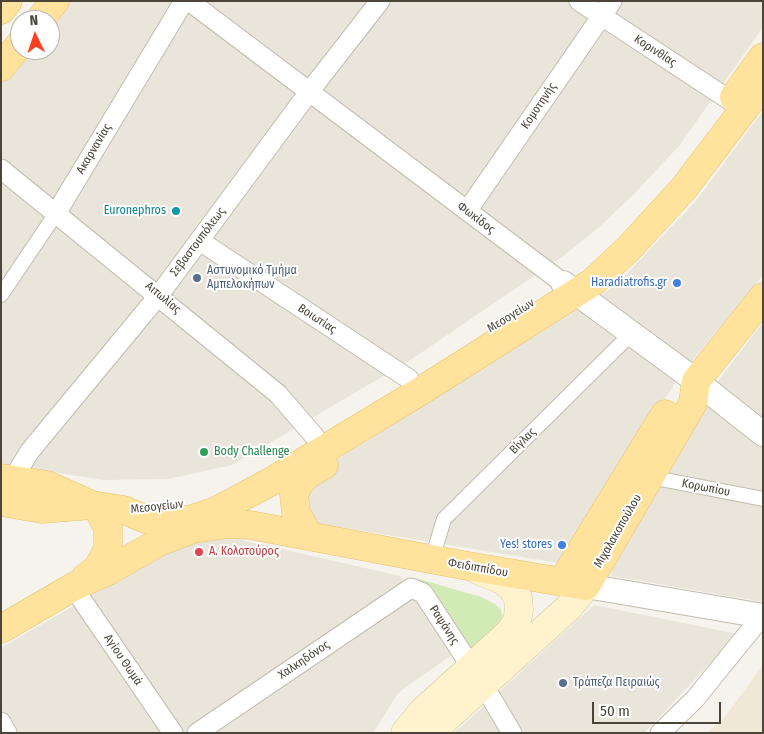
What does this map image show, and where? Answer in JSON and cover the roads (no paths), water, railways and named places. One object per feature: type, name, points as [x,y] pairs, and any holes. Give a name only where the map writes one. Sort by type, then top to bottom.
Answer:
[{"type":"main road","points":[[1,10],[8,1]]},
{"type":"main road","points":[[1,66],[10,56]]},
{"type":"main road","name":"Μεσογείων","points":[[124,510],[145,518],[181,520],[199,517],[216,511],[323,451],[575,292],[600,254],[671,179],[763,57]]},
{"type":"main road","name":"Μεσογείων","points":[[309,536],[294,504],[298,485],[308,474],[575,292],[613,264],[762,102]]},
{"type":"main road","name":"Μεσογείων","points":[[124,510],[145,506],[178,505],[209,496],[315,437],[409,379],[575,292]]},
{"type":"main road","name":"Μιχαλακοπούλου","points":[[405,733],[422,712],[478,676],[569,607],[574,584],[650,477],[693,402],[696,381],[763,298]]},
{"type":"main road","points":[[574,584],[679,392],[696,381]]},
{"type":"main road","points":[[5,486],[42,509],[92,505],[124,510]]},
{"type":"main road","points":[[1,629],[73,587],[98,568],[108,549],[108,528],[99,511],[92,505]]},
{"type":"main road","name":"Φειδιππίδου","points":[[73,587],[108,571],[159,542],[193,529],[228,524],[309,536],[574,584]]},
{"type":"main road","name":"Μιχαλακοπούλου","points":[[430,733],[478,676],[517,621],[519,610],[518,598],[504,581],[462,565]]},
{"type":"street","name":"Ακαρνανίας","points":[[1,295],[56,212],[184,1]]},
{"type":"street","name":"Φωκίδος","points":[[189,1],[696,381],[763,434]]},
{"type":"street","name":"Σεβαστουπόλεως","points":[[5,486],[30,451],[159,295],[309,92],[380,1]]},
{"type":"street","name":"Κορινθίας","points":[[579,1],[606,9],[731,101]]},
{"type":"street","name":"Κομοτηνής","points":[[467,211],[606,9]]},
{"type":"street","name":"Αιτωλίας","points":[[1,169],[159,295],[278,394],[315,437]]},
{"type":"street","name":"Βοιωτίας","points":[[200,241],[409,379]]},
{"type":"street","name":"Βίγλας","points":[[432,559],[444,519],[631,334]]},
{"type":"street","name":"Κορωπίου","points":[[650,477],[763,499]]},
{"type":"street","name":"Φειδιππίδου","points":[[574,584],[762,616]]},
{"type":"street","name":"Αγίου Θωμά","points":[[73,587],[172,733]]},
{"type":"street","name":"Ραψάνης","points":[[411,588],[423,593],[478,676],[512,733]]},
{"type":"street","name":"Χαλκηδόνος","points":[[197,733],[411,588]]},
{"type":"street","points":[[660,733],[695,700],[762,616]]},
{"type":"street","points":[[1,722],[8,733]]},
{"type":"place","name":"Euronephros","points":[[176,211]]},
{"type":"place","name":"Αστυνομικό Τμήμα Αμπελοκήπων","points":[[197,278]]},
{"type":"place","name":"Haradiatrofis.gr","points":[[677,283]]},
{"type":"place","name":"Body Challenge","points":[[204,452]]},
{"type":"place","name":"Yes! stores","points":[[562,545]]},
{"type":"place","name":"Α. Κολοτούρος","points":[[199,552]]},
{"type":"place","name":"Τράπεζα Πειραιώς","points":[[563,683]]}]
